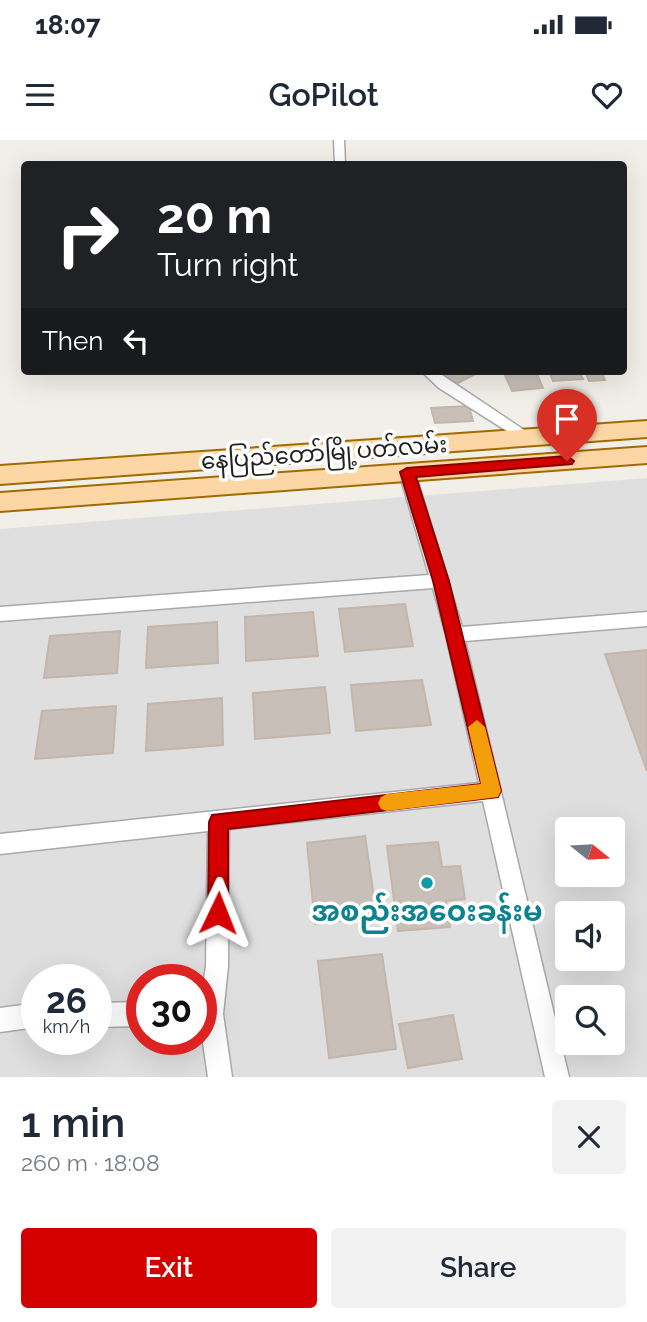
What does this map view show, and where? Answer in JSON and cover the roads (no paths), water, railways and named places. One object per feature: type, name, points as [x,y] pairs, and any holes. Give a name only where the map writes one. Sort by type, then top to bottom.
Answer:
[{"type":"main road","name":"နေပြည်တော်မြို့ပတ်လမ်း","points":[[0,475],[647,429]]},
{"type":"main road","points":[[0,502],[647,454]]},
{"type":"street","points":[[339,140],[340,161]]},
{"type":"street","points":[[432,375],[444,386],[529,438]]},
{"type":"street","points":[[407,472],[455,635],[557,1077]]},
{"type":"street","points":[[0,614],[441,581]]},
{"type":"street","points":[[455,635],[647,619]]},
{"type":"street","points":[[0,844],[492,791]]},
{"type":"street","points":[[217,966],[219,822]]},
{"type":"street","points":[[0,1020],[21,1017]]},
{"type":"street","points":[[215,1055],[220,1077]]},
{"type":"place","name":"အစည်းအဝေးခန်းမ","points":[[427,883]]}]
